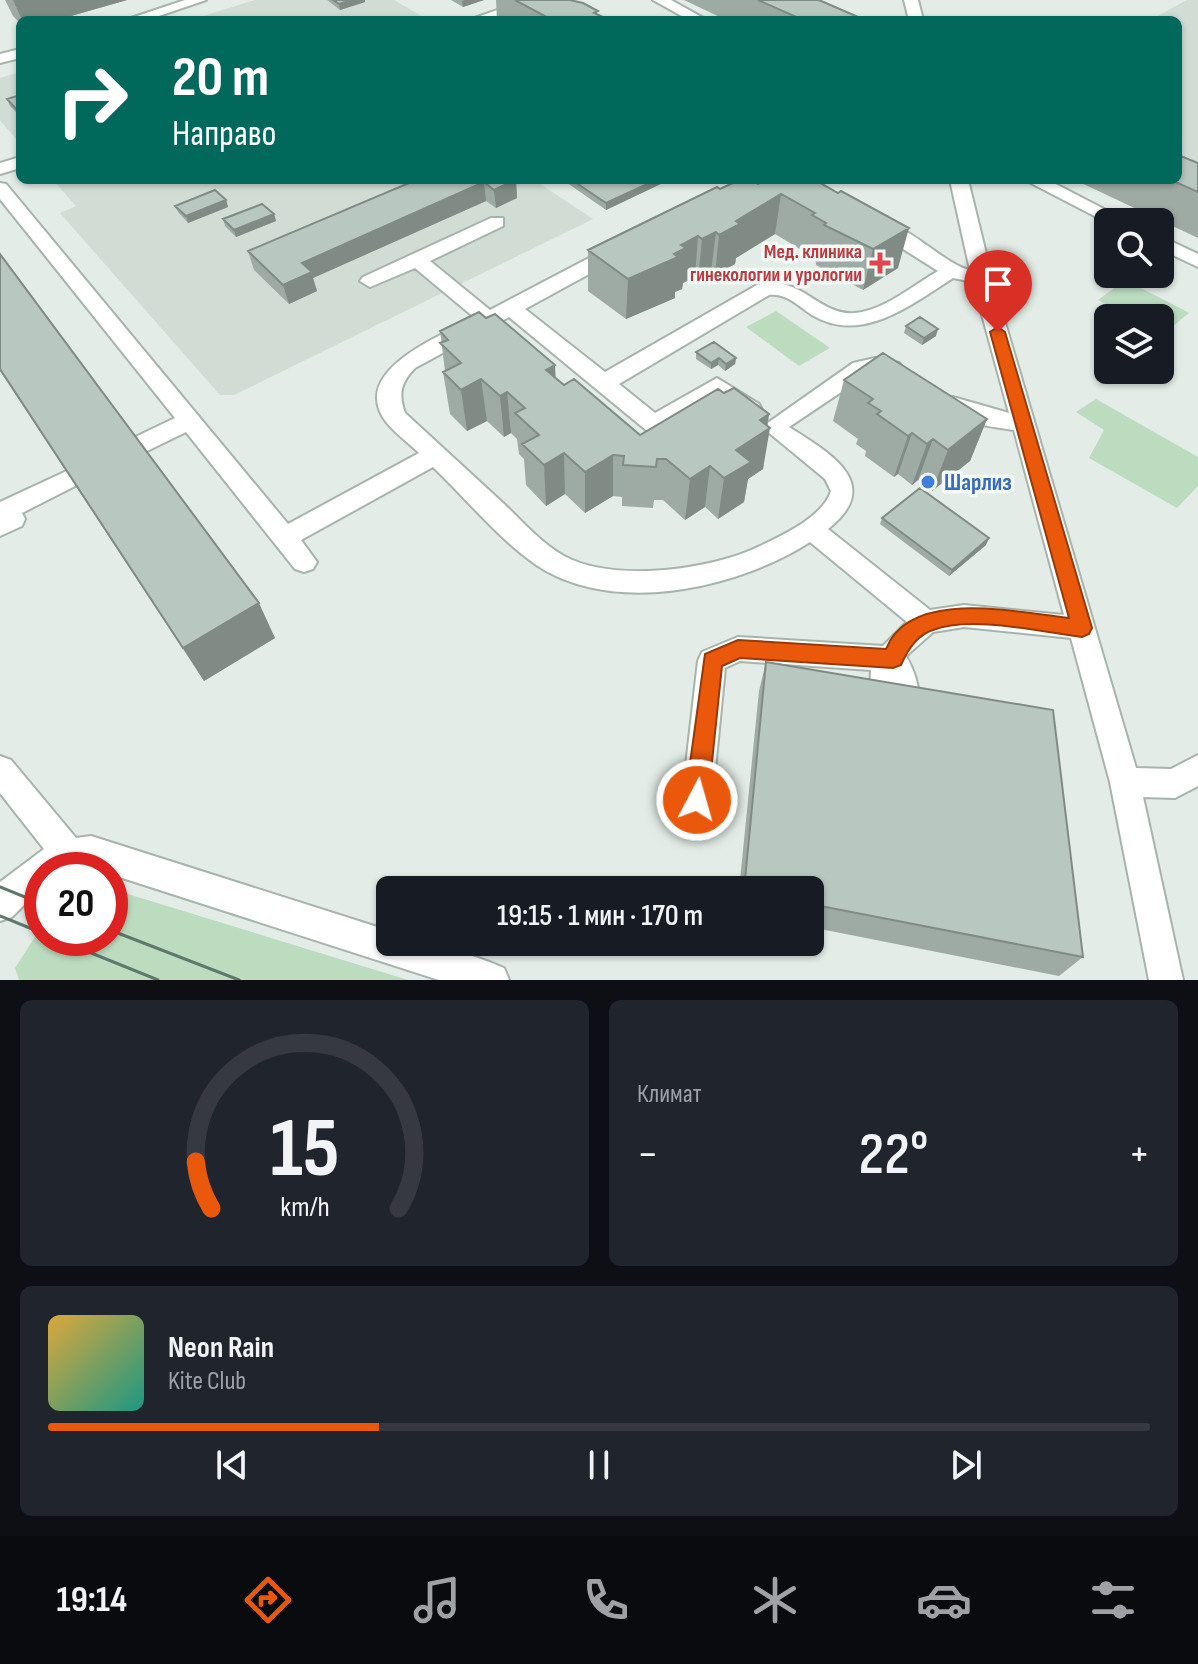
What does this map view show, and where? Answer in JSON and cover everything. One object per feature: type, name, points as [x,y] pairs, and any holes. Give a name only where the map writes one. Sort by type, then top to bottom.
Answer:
[{"type":"street","points":[[145,16],[199,0]]},
{"type":"street","points":[[660,0],[692,16]]},
{"type":"street","points":[[489,16],[537,1],[572,16]]},
{"type":"street","points":[[960,184],[982,278],[1125,782],[1166,980]]},
{"type":"street","points":[[1042,184],[1094,209]]},
{"type":"street","points":[[0,188],[304,562]]},
{"type":"street","points":[[863,218],[933,257],[950,272],[982,278]]},
{"type":"street","points":[[370,281],[497,222]]},
{"type":"street","points":[[510,307],[654,424],[717,385],[832,470],[843,490],[841,506],[812,530],[722,573],[676,579],[584,574],[565,569],[545,556],[395,417],[387,400],[394,375],[407,363],[510,307],[630,245]]},
{"type":"street","points":[[1174,249],[1198,261]]},
{"type":"street","points":[[416,259],[488,319]]},
{"type":"street","points":[[603,383],[764,289],[792,291],[836,318],[862,317],[886,309],[950,272]]},
{"type":"street","points":[[773,427],[861,368],[886,366],[911,379]]},
{"type":"street","points":[[933,393],[962,410],[1024,423]]},
{"type":"street","points":[[135,447],[189,421]]},
{"type":"street","points":[[284,538],[435,455]]},
{"type":"street","points":[[0,526],[13,519],[7,509],[71,478]]},
{"type":"street","points":[[812,530],[926,622]]},
{"type":"street","points":[[893,713],[904,679],[893,659],[897,646],[926,622],[964,616],[1082,628]]},
{"type":"street","points":[[697,800],[712,661],[738,649],[893,659]]},
{"type":"street","points":[[1125,782],[1175,784],[1198,769]]},
{"type":"street","points":[[0,770],[67,852]]},
{"type":"street","points":[[128,864],[492,980]]},
{"type":"street","points":[[0,905],[24,879]]},
{"type":"shaded area","points":[[255,0],[394,0],[421,16],[203,16]]},
{"type":"shaded area","points":[[1187,0],[1198,0],[1198,170],[1182,164],[1182,16],[1157,16]]},
{"type":"shaded area","points":[[16,73],[16,139],[0,121],[0,78]]},
{"type":"shaded area","points":[[57,184],[540,184],[593,219],[234,395],[220,395],[60,213],[76,206]]},
{"type":"green space","points":[[1114,288],[1141,288],[1172,304],[1106,304],[1098,300]]},
{"type":"green space","points":[[1174,305],[1189,313],[1174,325]]},
{"type":"green space","points":[[776,311],[830,348],[799,366],[746,327]]},
{"type":"green space","points":[[1096,399],[1198,457],[1198,486],[1177,508],[1089,458],[1104,430],[1076,412]]},
{"type":"green space","points":[[128,894],[408,980],[19,980],[15,968],[24,954],[128,956]]},
{"type":"building","points":[[515,0],[570,0],[583,3],[598,11],[594,13],[601,16],[545,16]]},
{"type":"building","points":[[758,0],[819,0],[856,16],[794,16]]},
{"type":"building","points":[[16,96],[16,109],[7,99]]},
{"type":"building","points":[[1182,157],[1198,163],[1198,192],[1180,184]]},
{"type":"building","points":[[407,184],[480,184],[302,263],[312,272],[283,285],[248,251]]},
{"type":"building","points":[[486,184],[507,184],[494,190]]},
{"type":"building","points":[[578,184],[647,184],[606,203]]},
{"type":"building","points":[[731,184],[822,184],[909,228],[873,249],[824,225],[826,223],[812,215],[815,213],[781,194],[736,221],[740,224],[719,235],[716,232],[702,239],[698,236],[681,245],[686,248],[674,254],[678,257],[628,279],[588,250],[717,187],[720,189]]},
{"type":"building","points":[[215,190],[226,200],[186,216],[175,206]]},
{"type":"building","points":[[262,204],[274,214],[234,230],[223,219]]},
{"type":"building","points":[[0,254],[259,603],[183,648],[0,369]]},
{"type":"building","points":[[479,312],[486,318],[495,314],[555,365],[546,370],[564,385],[574,379],[640,435],[718,389],[724,393],[734,388],[769,414],[760,420],[770,428],[736,450],[751,462],[724,478],[710,466],[690,479],[666,459],[657,459],[656,467],[623,465],[624,456],[613,455],[585,472],[564,453],[544,465],[522,444],[539,435],[515,413],[525,408],[507,392],[500,396],[481,379],[461,390],[443,372],[461,363],[440,343],[448,340],[440,331]]},
{"type":"building","points":[[920,317],[938,329],[924,338],[906,326]]},
{"type":"building","points":[[714,342],[736,358],[726,364],[719,358],[711,363],[696,352]]},
{"type":"building","points":[[883,353],[987,419],[948,450],[933,439],[927,444],[912,433],[908,436],[877,414],[881,411],[868,403],[873,399],[844,380]]},
{"type":"building","points":[[920,488],[989,538],[952,570],[882,518]]},
{"type":"building","points":[[766,662],[1053,710],[1083,957],[824,907],[824,876],[745,876]]},
{"type":"tram line","points":[[0,887],[24,897]]},
{"type":"tram line","points":[[0,916],[24,926]]},
{"type":"tram line","points":[[128,937],[239,980]]},
{"type":"tram line","points":[[99,956],[158,980]]},
{"type":"place","name":"Мед. клиника гинекологии и урологии","points":[[880,263]]},
{"type":"place","name":"Шарлиз","points":[[928,482]]},
{"type":"route","points":[[697,800],[712,661],[738,649],[893,659],[897,646],[926,622],[964,616],[1082,628],[998,332]]}]
